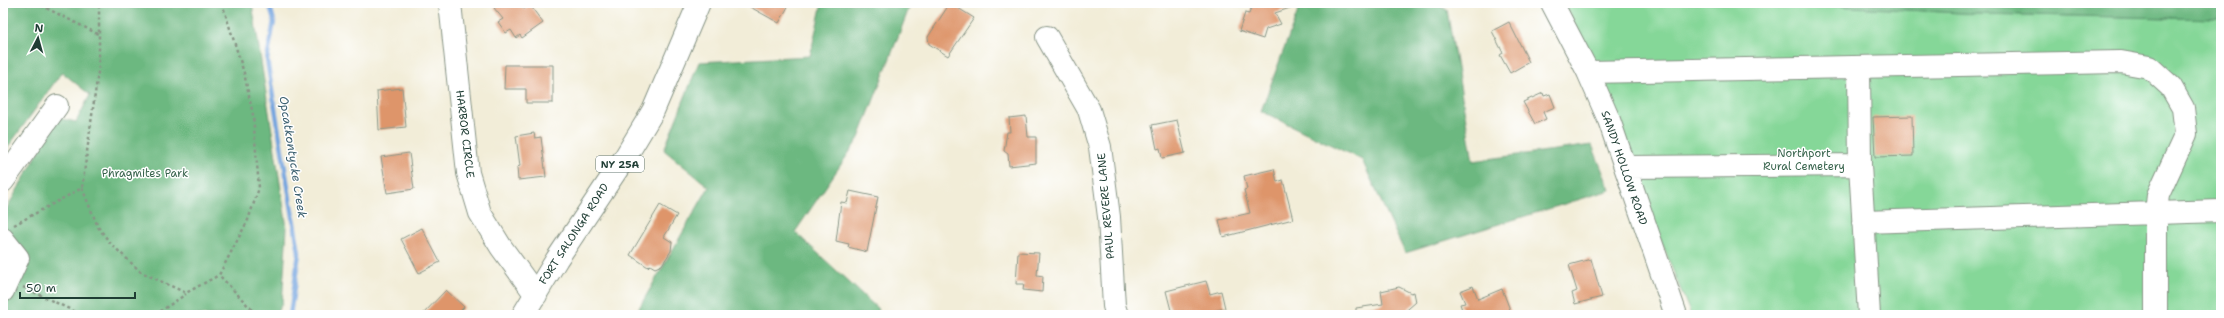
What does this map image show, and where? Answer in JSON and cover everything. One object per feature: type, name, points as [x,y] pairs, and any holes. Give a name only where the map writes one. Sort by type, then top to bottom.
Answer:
[{"type":"street","name":"HARBOR CIRCLE","points":[[450,3],[468,173],[480,214],[500,247],[536,295]]},
{"type":"street","name":"FORT SALONGA ROAD","points":[[523,315],[653,111],[699,3]]},
{"type":"street","name":"SANDY HOLLOW ROAD","points":[[1552,3],[1588,72],[1609,120],[1627,167],[1676,315]]},
{"type":"street","name":"PAUL REVERE LANE","points":[[1047,37],[1089,110],[1100,146],[1109,217],[1114,306],[1117,315]]},
{"type":"street","points":[[1588,72],[2121,62],[2149,67],[2171,87],[2183,108],[2186,134],[2158,195],[2156,213],[2156,315]]},
{"type":"street","points":[[1859,67],[1860,165],[1869,315]]},
{"type":"street","points":[[3,181],[57,106]]},
{"type":"street","points":[[1627,167],[1860,165]]},
{"type":"street","points":[[1863,222],[2221,211]]},
{"type":"street","points":[[6,234],[18,258],[13,289]]},
{"type":"path","points":[[36,3],[100,35]]},
{"type":"path","points":[[99,3],[99,65],[82,188],[98,226],[111,244],[141,272],[186,293]]},
{"type":"path","points":[[155,315],[186,293],[219,275],[248,220],[259,188],[253,114],[244,73],[222,3]]},
{"type":"path","points":[[6,234],[82,188]]},
{"type":"path","points":[[219,275],[257,315]]},
{"type":"path","points":[[13,289],[82,315]]},
{"type":"green space","name":"Phragmites Park","points":[[3,3],[252,3],[287,228],[282,304],[275,315],[3,315],[3,309],[29,254],[3,231],[3,215],[58,118],[76,122],[90,95],[62,72],[3,154]]},
{"type":"green space","points":[[822,3],[911,3],[859,138],[795,232],[879,310],[876,315],[635,315],[709,187],[664,150],[699,62],[810,56]]},
{"type":"green space","points":[[1301,3],[1435,3],[1447,10],[1473,161],[1592,145],[1610,190],[1405,253],[1362,160],[1261,111]]},
{"type":"green space","name":"Northport Rural Cemetery","points":[[1565,3],[1786,3],[1979,14],[2221,19],[2221,315],[1691,315]]},
{"type":"green space","points":[[1817,3],[2221,3],[2221,19],[1979,14],[1815,5]]},
{"type":"building","points":[[501,3],[520,3],[524,9],[530,5],[543,23],[522,38],[520,35],[516,38],[511,30],[506,33],[498,22],[503,19],[494,8]]},
{"type":"building","points":[[743,3],[790,3],[779,23]]},
{"type":"building","points":[[950,3],[974,18],[948,56],[929,44],[928,37]]},
{"type":"building","points":[[1253,3],[1298,3],[1299,5],[1275,13],[1281,24],[1266,29],[1263,39],[1239,31],[1245,13],[1249,14]]},
{"type":"building","points":[[1509,22],[1529,62],[1510,73],[1500,55],[1503,53],[1492,31]]},
{"type":"building","points":[[505,65],[553,65],[553,103],[526,103],[526,89],[504,89]]},
{"type":"building","points":[[402,88],[406,127],[379,130],[377,91]]},
{"type":"building","points":[[1543,93],[1544,96],[1550,94],[1555,107],[1543,112],[1546,119],[1535,124],[1523,102]]},
{"type":"building","points":[[1026,116],[1028,137],[1036,137],[1036,163],[1009,166],[1008,154],[1004,151],[1007,132],[1010,132],[1009,118]]},
{"type":"building","points":[[1912,116],[1913,156],[1875,157],[1873,117]]},
{"type":"building","points":[[1177,120],[1185,153],[1162,158],[1160,148],[1157,149],[1152,125]]},
{"type":"building","points":[[534,133],[535,138],[541,137],[546,177],[518,180],[517,167],[520,166],[516,136]]},
{"type":"building","points":[[409,153],[414,189],[387,193],[381,157]]},
{"type":"building","points":[[1274,169],[1277,182],[1283,180],[1293,219],[1223,237],[1219,220],[1250,213],[1244,190],[1247,189],[1244,176]]},
{"type":"building","points":[[850,191],[878,197],[867,252],[848,247],[849,244],[836,241],[841,202],[847,203]]},
{"type":"building","points":[[660,205],[677,215],[664,237],[672,242],[671,251],[662,265],[655,268],[650,265],[648,267],[630,255]]},
{"type":"building","points":[[422,228],[440,262],[419,273],[401,239]]},
{"type":"building","points":[[1018,252],[1039,253],[1037,275],[1043,276],[1042,292],[1023,290],[1024,284],[1016,284]]},
{"type":"building","points":[[1591,259],[1602,297],[1575,304],[1572,293],[1577,291],[1569,265]]},
{"type":"building","points":[[1206,281],[1210,294],[1221,291],[1225,308],[1205,313],[1206,315],[1184,315],[1183,311],[1172,314],[1166,291]]},
{"type":"building","points":[[1473,286],[1478,299],[1502,289],[1512,315],[1464,315],[1460,304],[1465,303],[1460,291]]},
{"type":"building","points":[[1399,287],[1411,293],[1414,292],[1416,302],[1401,315],[1356,315],[1356,308],[1383,304],[1381,291]]},
{"type":"building","points":[[446,290],[464,307],[456,315],[422,315]]},
{"type":"waterway","name":"Opcatkontycke Creek","points":[[269,3],[274,21],[267,60],[299,253],[290,315]]}]
